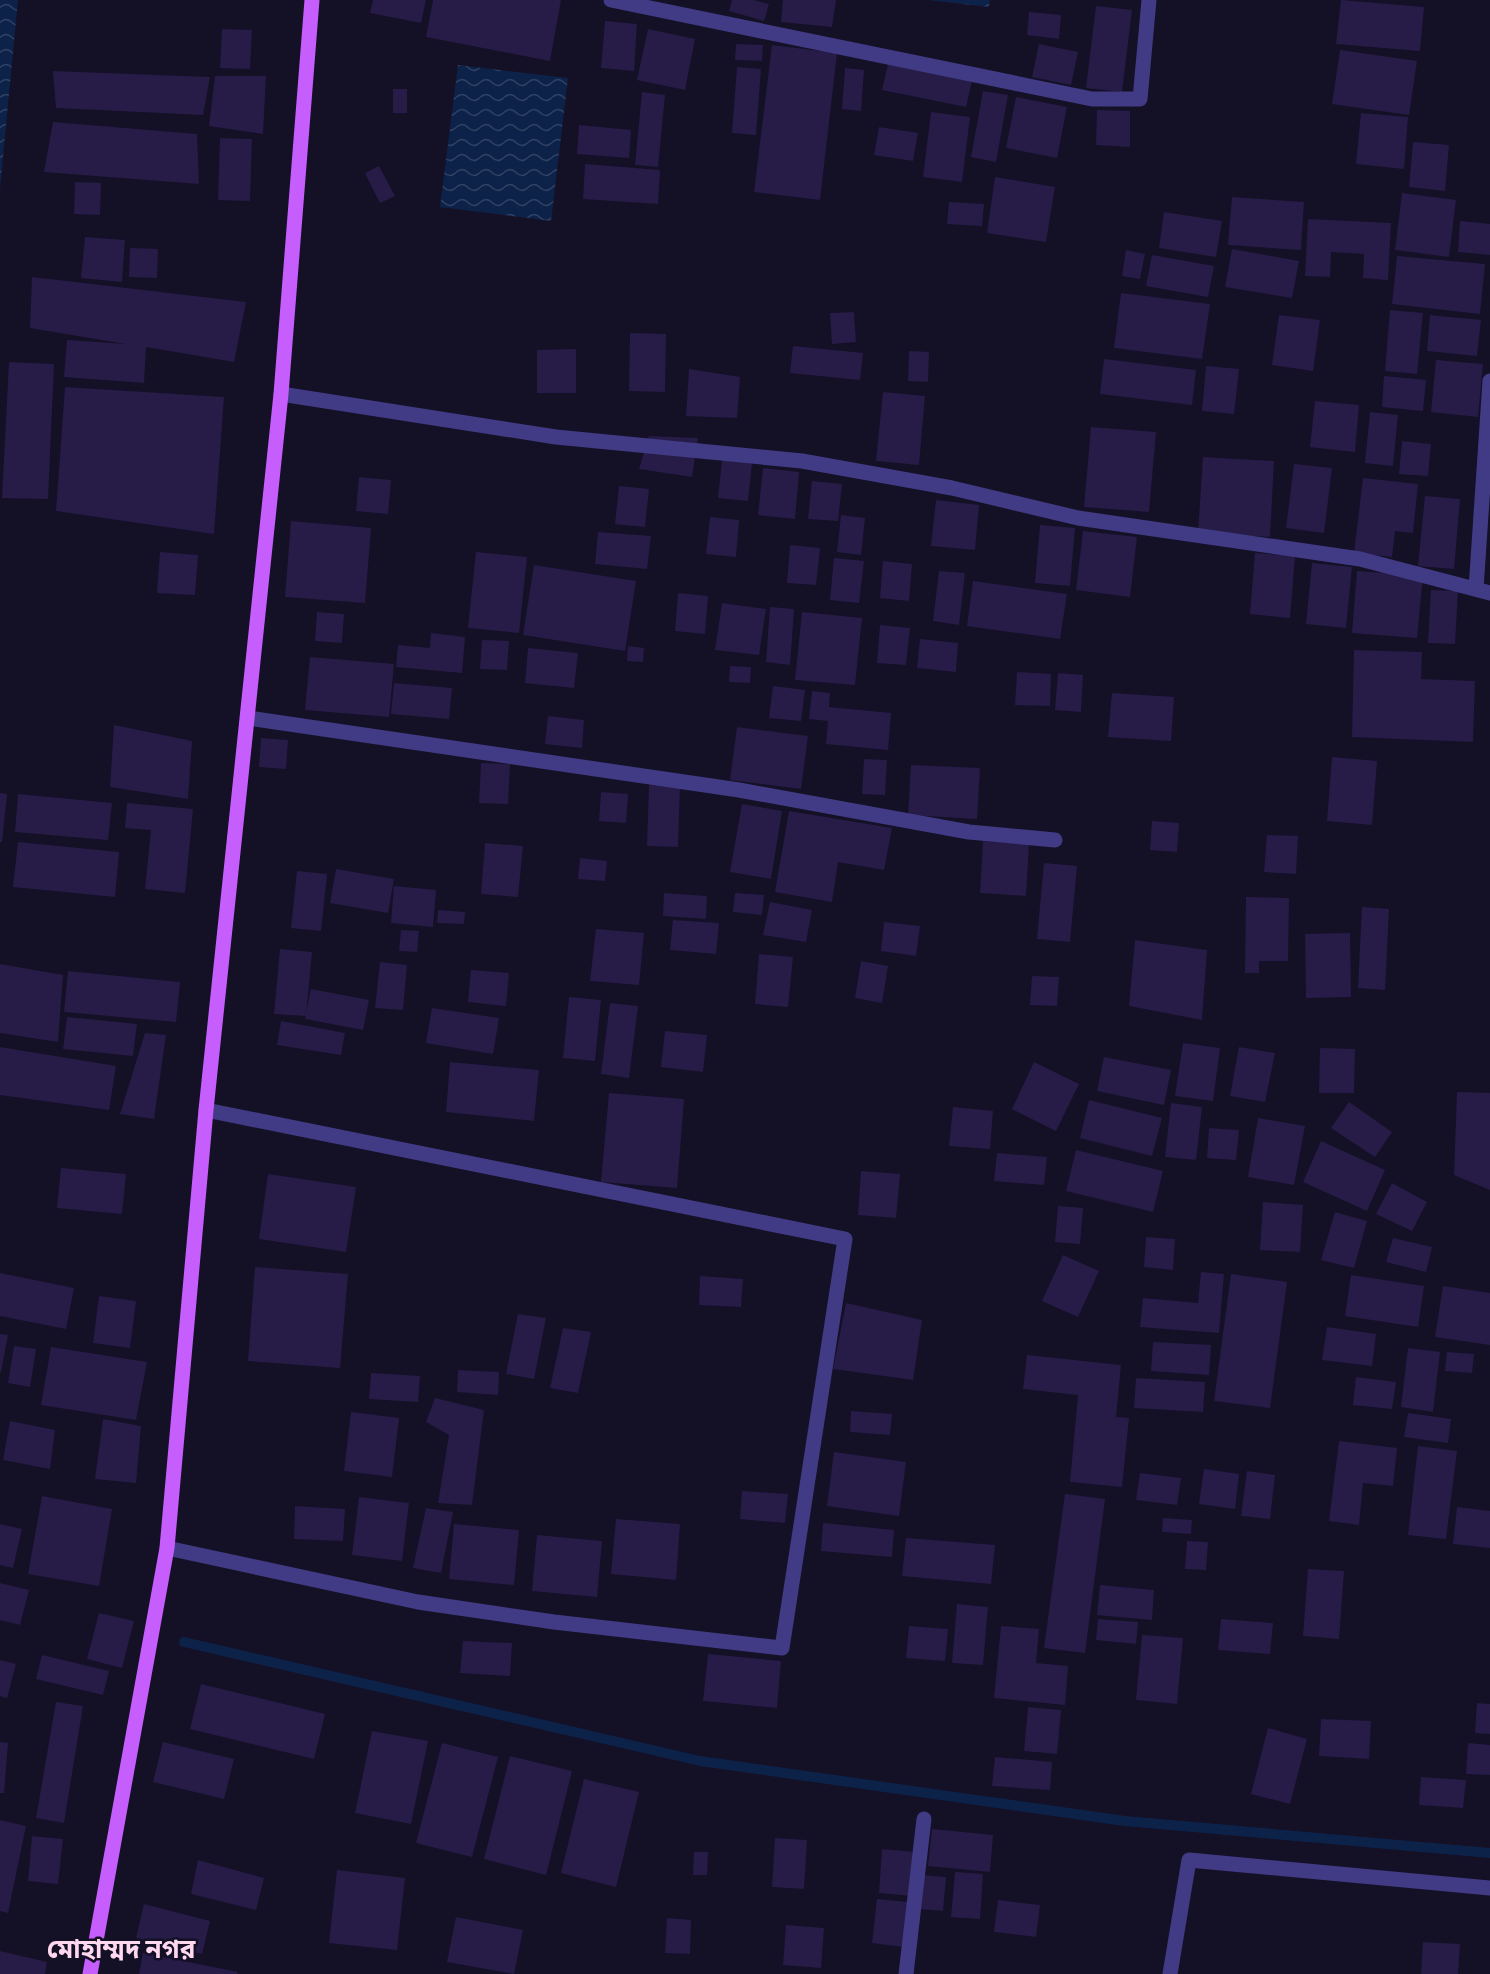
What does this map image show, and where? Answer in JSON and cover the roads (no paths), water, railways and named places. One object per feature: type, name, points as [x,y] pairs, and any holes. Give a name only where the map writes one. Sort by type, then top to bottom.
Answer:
[{"type":"main road","points":[[90,1974],[167,1548],[206,1110],[281,394],[312,0]]},
{"type":"street","points":[[611,0],[1092,99],[1140,99],[1149,0]]},
{"type":"street","points":[[281,394],[556,437],[802,461],[952,488],[1078,518],[1360,559],[1483,591],[1490,381]]},
{"type":"street","points":[[248,718],[739,790],[969,832],[1055,840]]},
{"type":"street","points":[[167,1548],[418,1602],[554,1622],[782,1648],[845,1239],[206,1110]]},
{"type":"street","points":[[906,1974],[924,1818]]},
{"type":"street","points":[[1170,1974],[1189,1860],[1490,1888]]},
{"type":"water","points":[[0,0],[18,0],[0,188]]},
{"type":"water","points":[[928,0],[990,0],[989,7]]},
{"type":"water","points":[[458,65],[568,78],[551,221],[440,207]]},
{"type":"waterway","points":[[184,1642],[700,1761],[1125,1821],[1490,1853]]},
{"type":"district","name":"মোহাম্মদ নগর","points":[[121,1948]]}]
